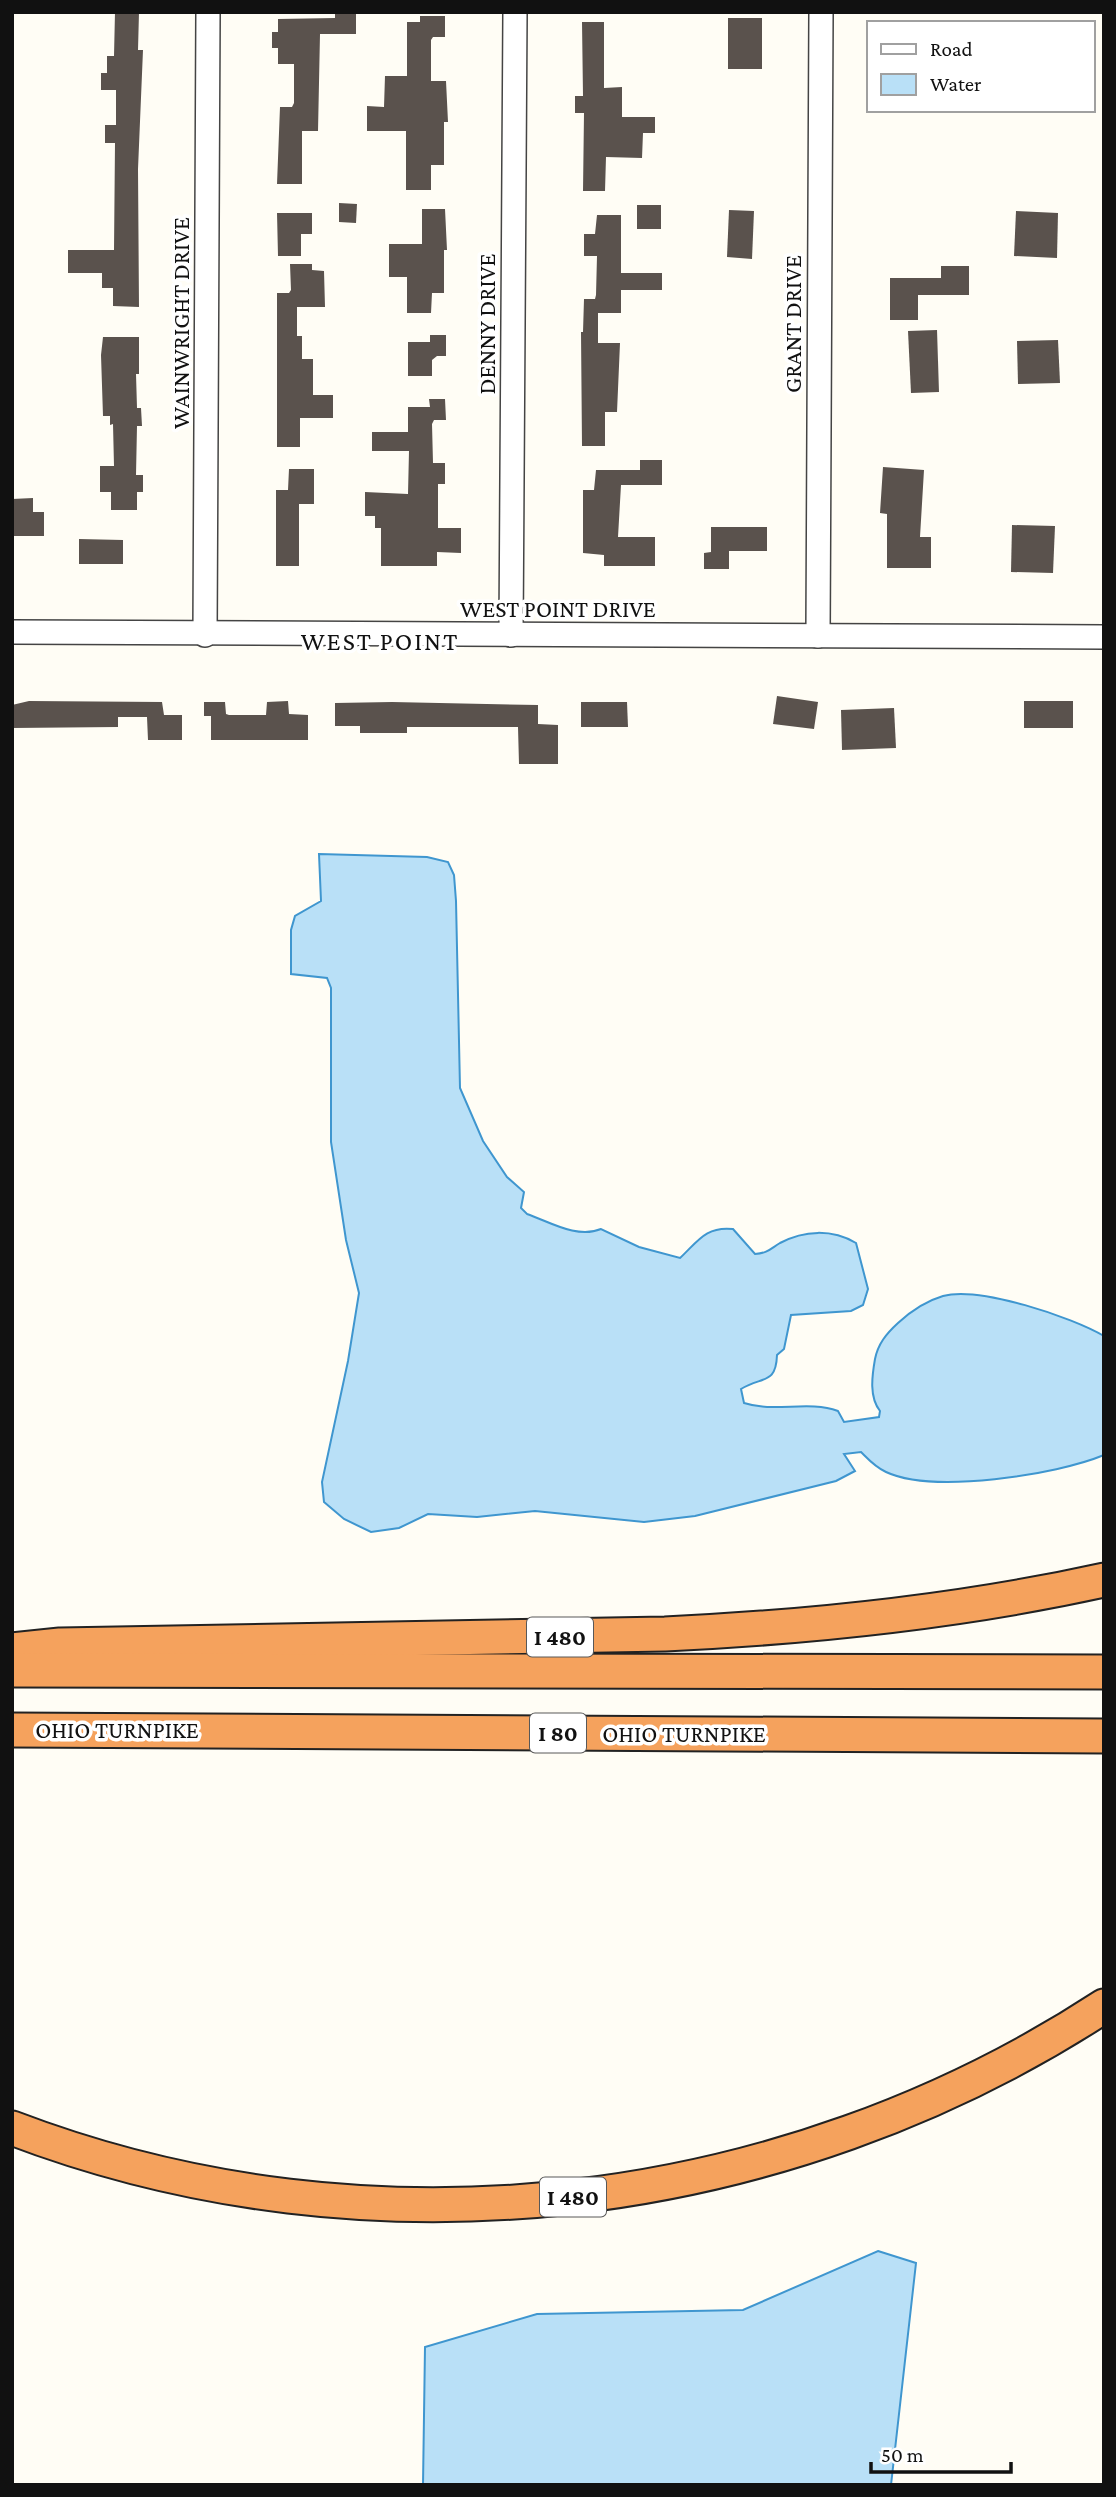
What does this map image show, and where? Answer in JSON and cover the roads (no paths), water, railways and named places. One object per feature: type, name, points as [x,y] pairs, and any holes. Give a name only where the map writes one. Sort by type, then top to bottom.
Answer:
[{"type":"highway","name":"I 480","points":[[12,1650],[60,1645],[665,1634],[764,1629],[927,1612],[1104,1580]]},
{"type":"highway","points":[[12,1670],[1104,1672]]},
{"type":"highway","name":"OHIO TURNPIKE","points":[[12,1730],[1104,1736]]},
{"type":"highway","name":"I 480","points":[[12,2129],[126,2166],[172,2177],[322,2200],[422,2205],[517,2203],[581,2196],[714,2174],[853,2133],[991,2073],[1104,2006]]},
{"type":"street","name":"WAINWRIGHT DRIVE","points":[[205,635],[208,12]]},
{"type":"street","name":"DENNY DRIVE","points":[[511,635],[514,12]]},
{"type":"street","name":"GRANT DRIVE","points":[[818,636],[821,12]]},
{"type":"street","name":"WEST POINT DRIVE","points":[[12,632],[205,635],[1104,637]]},
{"type":"water","points":[[319,854],[427,857],[448,862],[454,875],[456,901],[460,1088],[483,1141],[507,1177],[524,1192],[521,1208],[527,1214],[573,1231],[592,1232],[601,1229],[639,1247],[680,1258],[709,1232],[724,1229],[733,1229],[755,1254],[808,1234],[828,1233],[856,1243],[868,1289],[863,1305],[851,1311],[791,1315],[784,1349],[777,1355],[774,1371],[771,1376],[741,1389],[744,1403],[768,1407],[827,1408],[838,1411],[844,1422],[879,1417],[880,1411],[872,1386],[873,1372],[876,1354],[886,1335],[908,1314],[931,1301],[959,1294],[979,1295],[1048,1312],[1104,1336],[1104,1455],[1026,1475],[963,1482],[907,1478],[882,1470],[861,1452],[844,1454],[855,1471],[836,1481],[695,1516],[644,1522],[535,1511],[477,1517],[428,1514],[399,1528],[371,1532],[344,1519],[324,1502],[322,1482],[348,1361],[359,1293],[346,1240],[331,1142],[331,988],[327,978],[291,974],[291,930],[295,916],[321,901]]},
{"type":"water","points":[[878,2251],[916,2263],[891,2485],[423,2485],[425,2347],[537,2314],[743,2310]]},
{"type":"district","name":"WEST POINT","points":[[380,641]]}]
